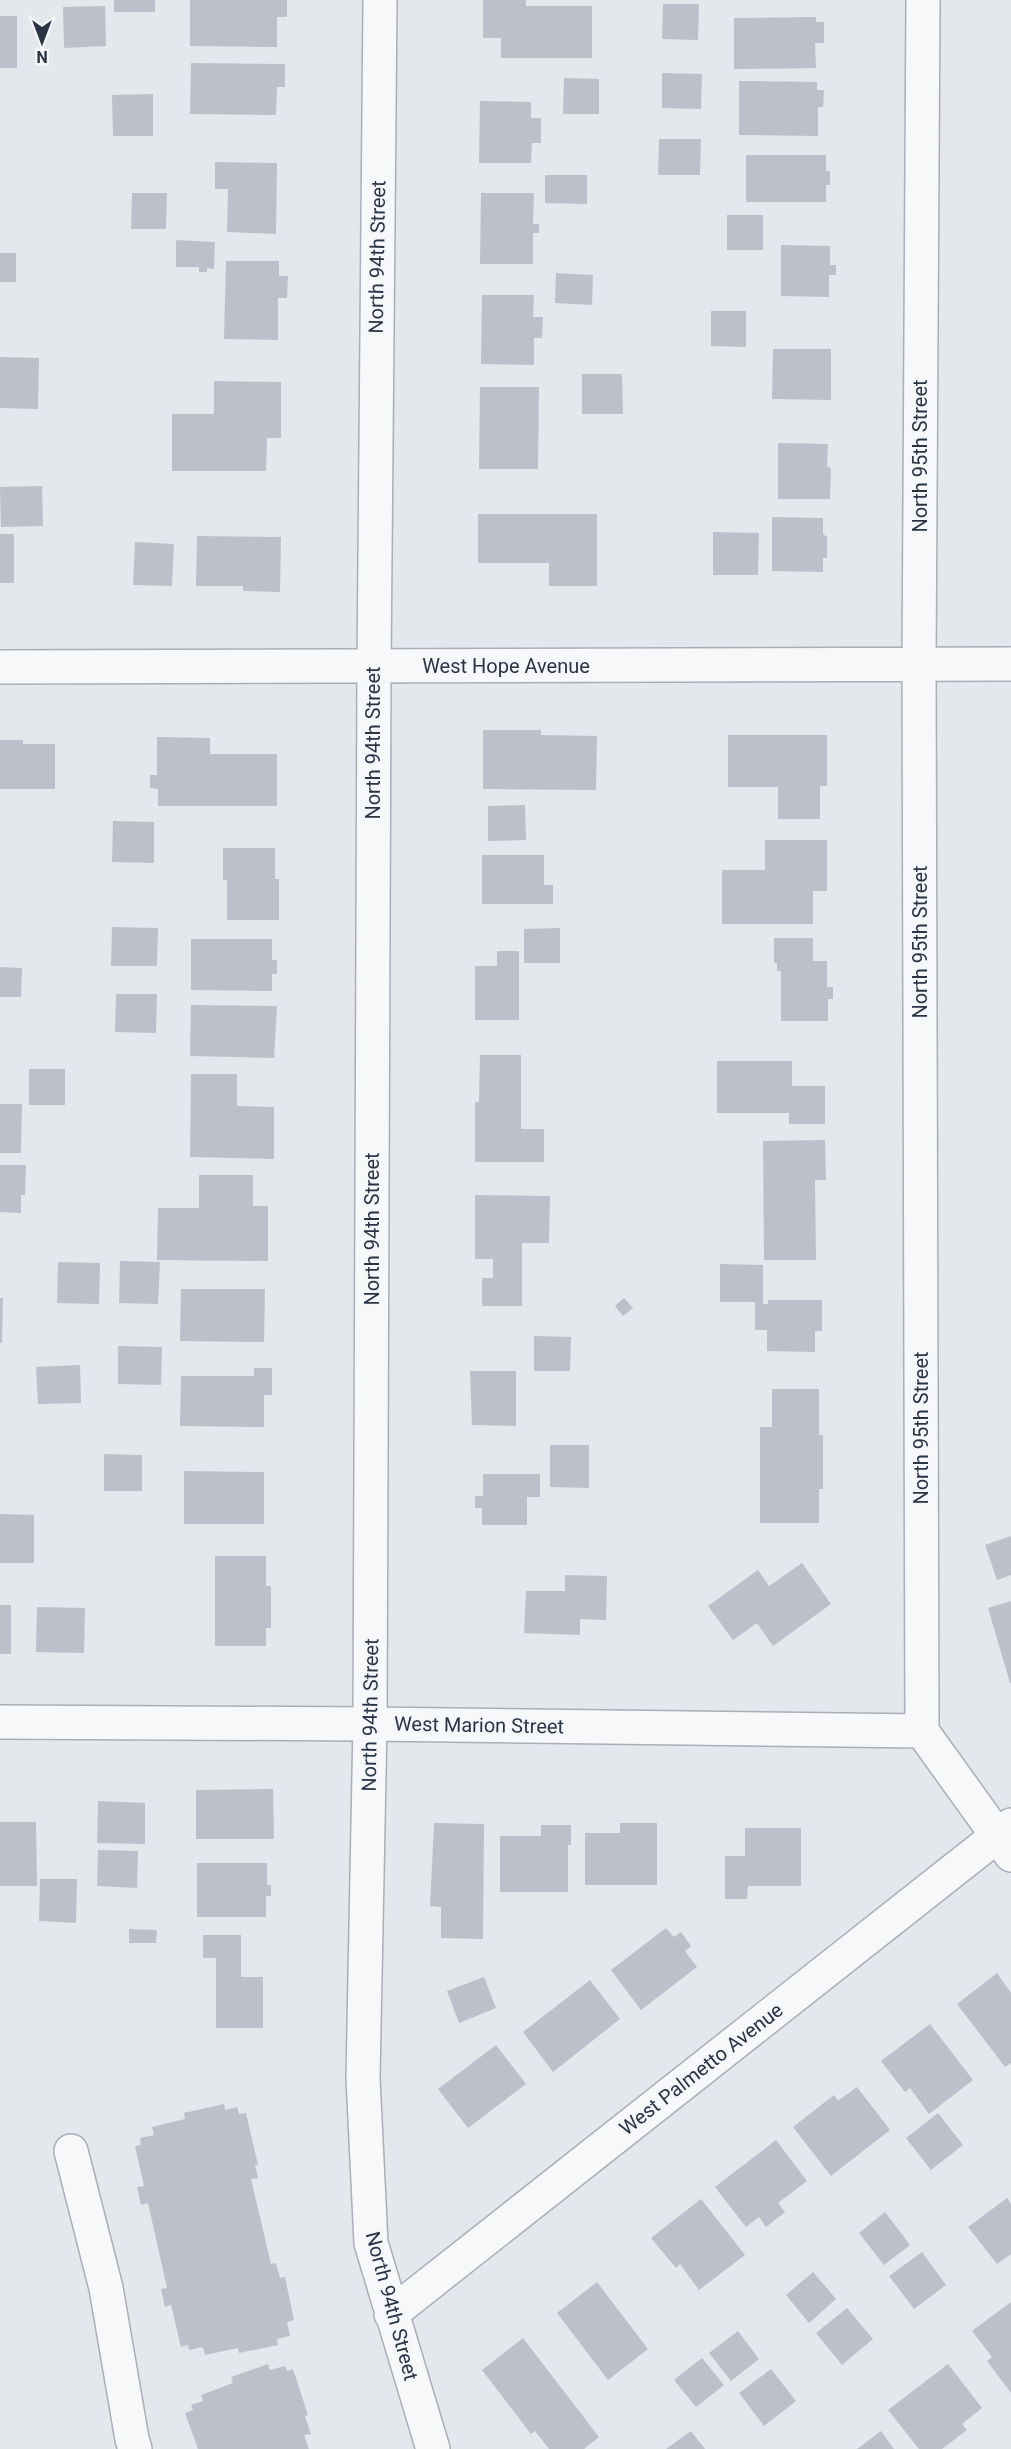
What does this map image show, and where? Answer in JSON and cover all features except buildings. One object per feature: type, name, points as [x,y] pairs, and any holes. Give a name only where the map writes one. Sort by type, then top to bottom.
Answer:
[{"type":"street","name":"North 94th Street","points":[[380,0],[374,666],[370,1724],[363,2078],[371,2243],[433,2449]]},
{"type":"street","name":"North 95th Street","points":[[922,1731],[919,664],[923,0]]},
{"type":"street","name":"West Hope Avenue","points":[[0,667],[1011,664]]},
{"type":"street","name":"West Marion Street","points":[[0,1722],[922,1731]]},
{"type":"street","points":[[922,1731],[1006,1839]]},
{"type":"street","name":"West Palmetto Avenue","points":[[391,2313],[1006,1839]]},
{"type":"street","points":[[71,2151],[106,2288],[135,2449]]}]
